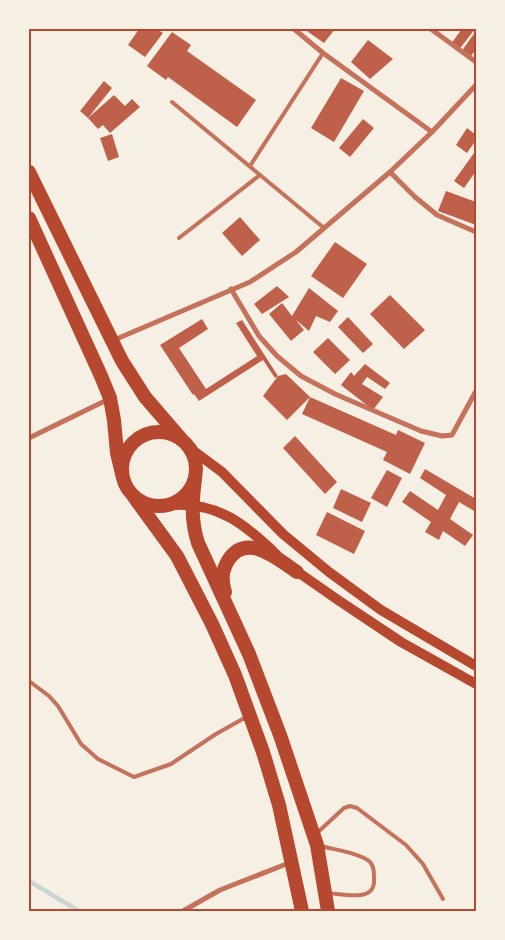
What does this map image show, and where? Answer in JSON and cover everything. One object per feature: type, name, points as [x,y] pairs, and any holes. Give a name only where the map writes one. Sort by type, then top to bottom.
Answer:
[{"type":"highway","points":[[29,172],[111,342],[132,379],[186,445],[196,462],[192,505],[193,527],[198,543],[266,696],[315,840],[328,911]]},
{"type":"highway","points":[[29,218],[110,398],[122,474],[126,487],[163,534],[182,564],[228,658],[250,715],[280,805],[302,911]]},
{"type":"highway","points":[[122,474],[122,463],[126,451],[134,441],[143,436],[150,433],[163,432],[186,445]]},
{"type":"highway","points":[[134,497],[146,504],[158,507],[171,505],[184,497],[192,487],[195,479]]},
{"type":"highway","points":[[230,612],[222,581],[223,572],[232,555],[238,551],[253,548],[261,550],[271,554],[297,572]]},
{"type":"main road","points":[[186,445],[222,472],[283,534],[329,572],[381,610],[476,666]]},
{"type":"main road","points":[[171,505],[192,505],[212,509],[238,522],[253,532],[297,572],[401,642],[476,684]]},
{"type":"street","points":[[294,29],[323,53],[432,132]]},
{"type":"street","points":[[431,29],[476,62]]},
{"type":"street","points":[[111,342],[250,282],[296,252],[390,172],[432,132],[476,85]]},
{"type":"street","points":[[390,172],[415,197],[437,215],[476,232]]},
{"type":"street","points":[[231,289],[260,336],[277,356],[301,376],[335,394],[421,431],[442,436],[452,434],[476,391]]},
{"type":"street","points":[[29,438],[110,398]]},
{"type":"street","points":[[183,911],[220,890],[292,862]]},
{"type":"lane","points":[[250,166],[323,53]]},
{"type":"lane","points":[[172,102],[324,228]]},
{"type":"lane","points":[[179,238],[260,175]]},
{"type":"lane","points":[[29,680],[50,696],[81,744],[98,759],[134,777],[171,764],[216,734],[250,715]]},
{"type":"lane","points":[[325,893],[363,895],[370,892],[375,884],[374,870],[371,862],[315,840],[344,808],[350,806],[357,808],[406,845],[423,864],[443,900]]},
{"type":"building","points":[[139,29],[157,29],[163,33],[145,57],[128,45]]},
{"type":"building","points":[[304,29],[335,29],[324,43]]},
{"type":"building","points":[[462,29],[475,29],[458,51],[450,45]]},
{"type":"building","points":[[476,31],[476,49],[469,59],[461,52]]},
{"type":"building","points":[[172,32],[191,45],[187,51],[256,100],[237,127],[168,77],[166,80],[147,66]]},
{"type":"building","points":[[368,40],[393,59],[370,79],[351,62]]},
{"type":"building","points":[[341,78],[364,91],[334,142],[311,128]]},
{"type":"building","points":[[104,81],[112,88],[88,118],[80,111]]},
{"type":"building","points":[[114,95],[125,106],[132,99],[140,107],[110,133],[103,125],[98,129],[88,118]]},
{"type":"building","points":[[363,119],[374,128],[350,157],[339,148]]},
{"type":"building","points":[[467,128],[476,135],[476,140],[467,153],[456,145]]},
{"type":"building","points":[[112,134],[119,157],[108,161],[100,138]]},
{"type":"building","points":[[474,153],[476,154],[476,171],[464,188],[454,181]]},
{"type":"building","points":[[446,191],[476,202],[476,225],[438,211]]},
{"type":"building","points":[[240,217],[260,240],[242,256],[222,233]]},
{"type":"building","points":[[335,242],[367,264],[343,298],[311,276]]},
{"type":"building","points":[[277,286],[289,297],[262,314],[254,304]]},
{"type":"building","points":[[309,288],[338,311],[330,322],[316,316],[309,331],[296,320],[304,330],[291,341],[269,314],[282,303],[292,316]]},
{"type":"building","points":[[390,295],[425,330],[404,349],[370,314]]},
{"type":"building","points":[[348,317],[373,344],[363,353],[338,327]]},
{"type":"building","points":[[202,319],[208,329],[179,348],[206,389],[257,356],[236,323],[242,320],[278,376],[275,378],[263,360],[199,401],[160,345]]},
{"type":"building","points":[[328,338],[350,360],[335,374],[313,352]]},
{"type":"building","points":[[365,364],[390,383],[385,389],[367,377],[362,384],[383,397],[373,410],[341,385],[351,372],[354,376]]},
{"type":"building","points":[[286,374],[310,397],[287,420],[263,396],[278,376]]},
{"type":"building","points":[[310,397],[396,435],[398,430],[425,443],[410,474],[383,460],[387,452],[302,414]]},
{"type":"building","points":[[295,436],[337,482],[325,494],[283,448]]},
{"type":"building","points":[[425,469],[476,499],[476,512],[459,502],[450,519],[473,535],[465,546],[443,531],[439,540],[425,532],[431,522],[402,502],[410,491],[438,510],[446,495],[420,478]]},
{"type":"building","points":[[387,470],[402,478],[387,507],[371,498]]},
{"type":"building","points":[[341,489],[371,503],[362,522],[333,508]]},
{"type":"building","points":[[327,512],[365,531],[354,554],[316,535]]},
{"type":"waterway","points":[[29,881],[79,911]]}]
